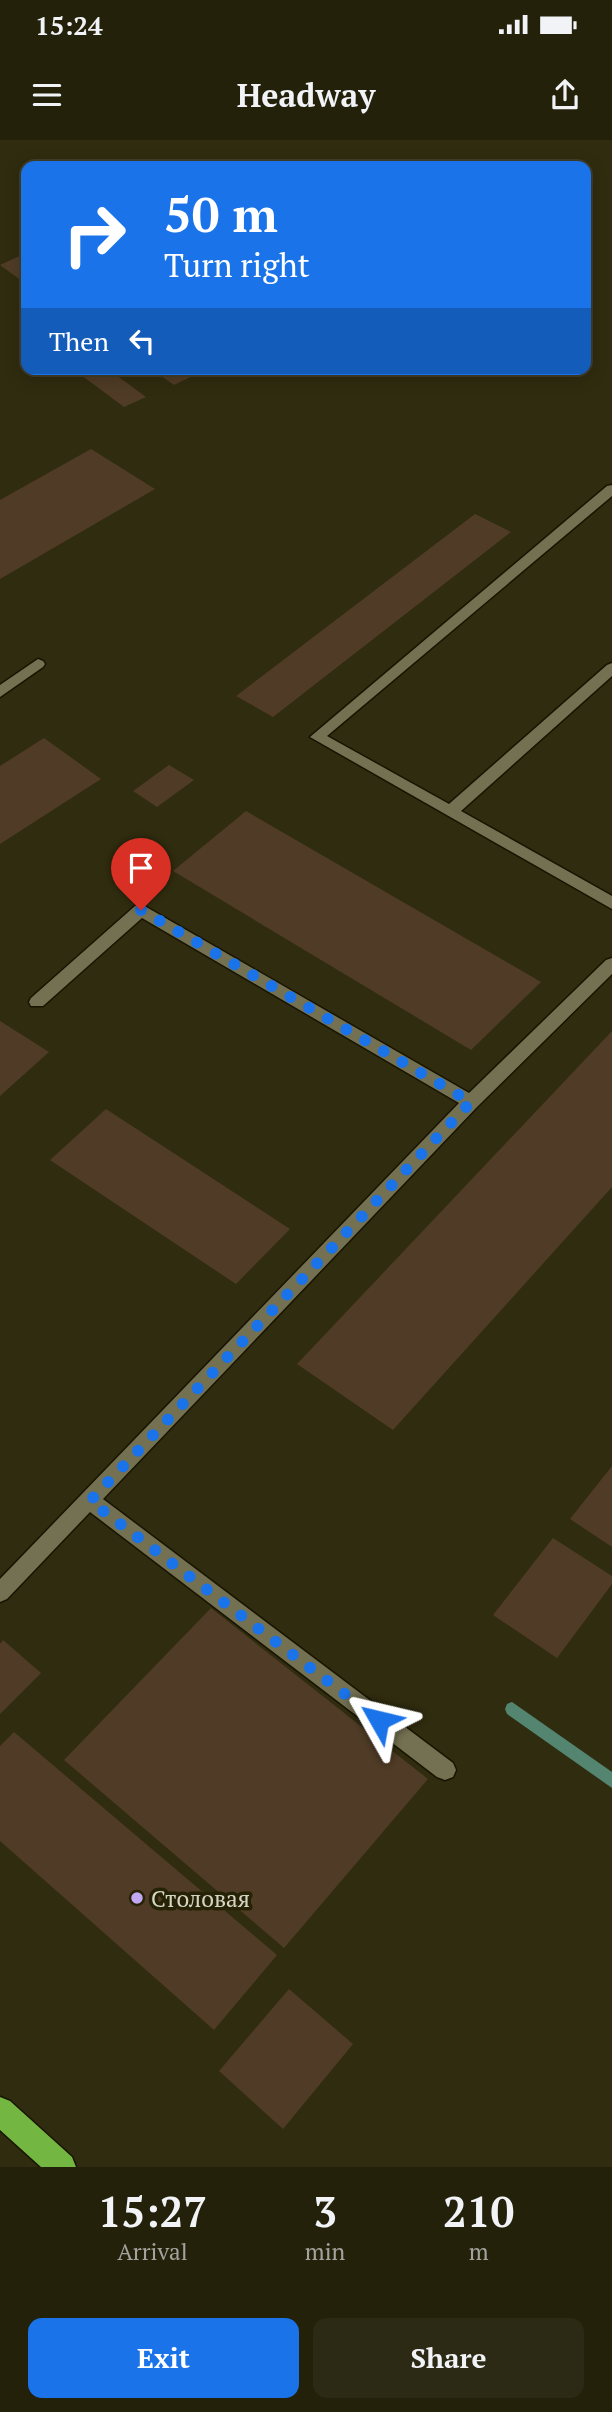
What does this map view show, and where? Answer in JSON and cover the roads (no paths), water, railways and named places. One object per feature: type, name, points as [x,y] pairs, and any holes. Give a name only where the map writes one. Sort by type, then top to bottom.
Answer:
[{"type":"highway","points":[[0,2111],[62,2167]]},
{"type":"lane","points":[[611,900],[317,737],[612,488]]},
{"type":"lane","points":[[0,692],[38,664]]},
{"type":"lane","points":[[451,811],[612,668]]},
{"type":"lane","points":[[37,1002],[141,910],[471,1102]]},
{"type":"lane","points":[[0,1593],[471,1102],[612,964]]},
{"type":"lane","points":[[90,1501],[445,1770]]},
{"type":"waterway","points":[[512,1709],[612,1781]]},
{"type":"place","name":"Столовая","points":[[137,1898]]}]
